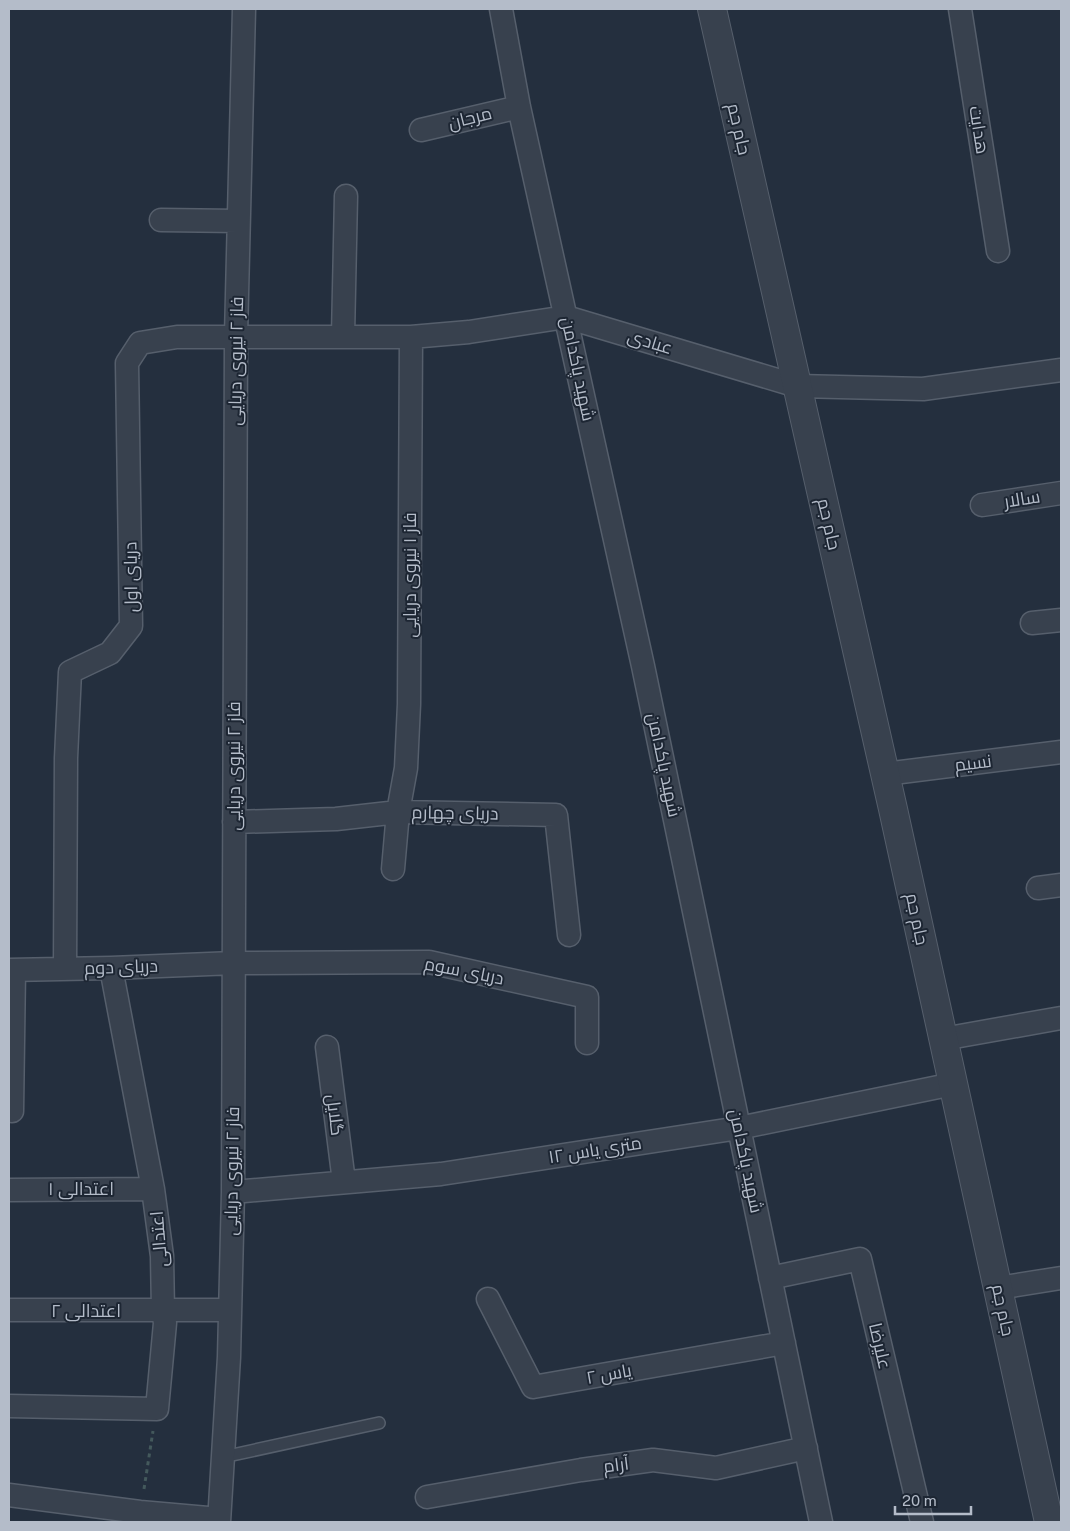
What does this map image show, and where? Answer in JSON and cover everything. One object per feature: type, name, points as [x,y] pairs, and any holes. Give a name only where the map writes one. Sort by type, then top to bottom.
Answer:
[{"type":"street","name":"فاز ۲ نیروی دریایی","points":[[219,1521],[229,1357],[232,1192],[236,336],[244,9]]},
{"type":"street","name":"شهید پاکدامن","points":[[501,9],[519,106],[643,666],[821,1522]]},
{"type":"street","name":"جام جم","points":[[712,9],[885,774],[1049,1522]]},
{"type":"street","name":"هدایت","points":[[960,9],[998,251]]},
{"type":"street","name":"مرجان","points":[[421,130],[519,106]]},
{"type":"street","points":[[342,336],[346,196]]},
{"type":"street","points":[[161,220],[238,221]]},
{"type":"street","name":"عبادی","points":[[236,336],[412,337],[469,332],[566,317],[797,386],[923,389],[1061,370]]},
{"type":"street","name":"دریای اول","points":[[65,969],[66,758],[70,672],[110,653],[131,626],[127,362],[140,343],[177,337],[236,336]]},
{"type":"street","name":"فاز ۱ نیروی دریایی","points":[[393,869],[398,812],[406,768],[409,704],[412,337]]},
{"type":"street","name":"سالار","points":[[982,505],[1061,493]]},
{"type":"street","points":[[1032,623],[1061,620]]},
{"type":"street","name":"نسیم","points":[[885,774],[1061,752]]},
{"type":"street","name":"دریای چهارم","points":[[234,822],[336,819],[398,812],[556,815],[569,935]]},
{"type":"street","points":[[1038,888],[1061,884]]},
{"type":"street","name":"دریای سوم","points":[[234,963],[429,962],[587,997],[586,1043]]},
{"type":"street","name":"دریای دوم","points":[[11,970],[234,963]]},
{"type":"street","name":"اعتدالی","points":[[111,968],[153,1189],[162,1256],[163,1311],[166,1323],[157,1409]]},
{"type":"street","points":[[11,970],[12,1111]]},
{"type":"street","points":[[944,1039],[1061,1018]]},
{"type":"street","name":"گلایل","points":[[327,1047],[344,1182]]},
{"type":"street","name":"۱۲ متری یاس","points":[[232,1192],[441,1174],[739,1128],[953,1084]]},
{"type":"street","name":"اعتدالی ۱","points":[[9,1190],[153,1189]]},
{"type":"street","name":"علیرضا","points":[[770,1278],[860,1260],[922,1522]]},
{"type":"street","points":[[998,1288],[1061,1278]]},
{"type":"street","name":"یاس ۲","points":[[488,1298],[532,1387],[784,1343]]},
{"type":"street","name":"اعتدالی ۲","points":[[9,1310],[230,1310]]},
{"type":"street","points":[[9,1406],[157,1409]]},
{"type":"street","name":"آرام","points":[[427,1497],[581,1470],[653,1460],[716,1468],[806,1448]]},
{"type":"street","points":[[9,1495],[219,1521]]},
{"type":"lane","points":[[222,1457],[379,1423]]},
{"type":"path","points":[[140,1512],[157,1409]]}]
